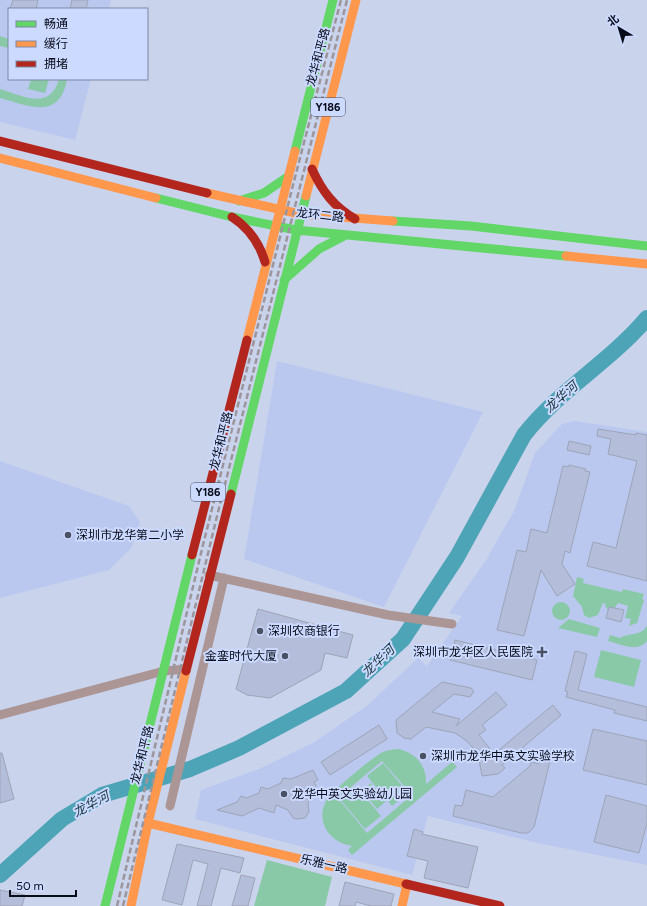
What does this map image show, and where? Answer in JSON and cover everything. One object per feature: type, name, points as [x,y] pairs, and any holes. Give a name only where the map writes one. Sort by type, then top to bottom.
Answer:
[{"type":"main road","name":"龙华和平路","points":[[106,906],[140,759],[164,671],[274,225],[333,0]]},
{"type":"main road","name":"龙华和平路","points":[[131,906],[148,822],[166,748],[300,214],[356,0]]},
{"type":"main road","name":"龙环二路","points":[[0,141],[239,201],[300,214],[471,226],[645,245]]},
{"type":"main road","name":"龙环二路","points":[[0,158],[232,217],[296,230],[344,236],[644,263]]},
{"type":"main road","points":[[312,169],[326,198],[343,213],[355,218]]},
{"type":"main road","points":[[239,201],[259,197],[270,191],[286,178]]},
{"type":"main road","points":[[232,217],[248,228],[257,240],[265,262]]},
{"type":"main road","points":[[284,280],[314,251],[328,242],[344,236]]},
{"type":"main road","name":"乐雅一路","points":[[148,822],[500,906]]},
{"type":"main road","points":[[402,906],[407,884]]},
{"type":"street","points":[[209,575],[388,615],[447,624]]},
{"type":"street","points":[[170,806],[224,578]]},
{"type":"street","points":[[0,715],[164,671],[186,669]]},
{"type":"shaded area","points":[[0,0],[111,0],[109,8],[8,8],[8,80],[91,80],[75,140],[0,122]]},
{"type":"shaded area","points":[[277,361],[483,412],[384,607],[244,559]]},
{"type":"shaded area","points":[[575,421],[647,432],[647,865],[538,843],[428,816],[412,875],[195,819],[201,790],[259,769],[313,743],[368,705],[418,658],[427,666],[462,616],[449,613],[486,560],[514,511],[535,453],[562,424]]},
{"type":"shaded area","name":"深圳市龙华第二小学","points":[[0,461],[129,506],[140,522],[132,547],[109,570],[0,598]]},
{"type":"green space","points":[[0,36],[8,39],[8,48],[0,46]]},
{"type":"green space","points":[[31,80],[49,80],[45,93],[28,89]]},
{"type":"green space","points":[[59,80],[67,80],[58,101],[50,106],[32,107],[0,98],[0,89],[35,99],[49,95],[55,89]]},
{"type":"green space","points":[[577,577],[584,579],[583,583],[622,592],[623,589],[644,594],[642,599],[644,600],[637,623],[629,626],[631,619],[625,618],[628,606],[618,603],[611,614],[605,606],[606,604],[603,603],[598,615],[589,618],[584,615],[582,607],[573,596]]},
{"type":"green space","points":[[561,602],[565,603],[569,607],[569,615],[565,619],[561,620],[557,619],[553,615],[552,611],[553,607],[557,603]]},
{"type":"green space","points":[[569,619],[600,628],[597,637],[558,628]]},
{"type":"green space","points":[[647,625],[647,641],[643,645],[629,647],[608,641],[610,635],[620,638],[639,633],[645,629]]},
{"type":"green space","points":[[601,650],[641,660],[634,687],[594,677]]},
{"type":"green space","points":[[399,749],[411,754],[420,762],[425,772],[426,784],[452,762],[457,767],[352,855],[348,850],[352,846],[337,841],[331,836],[324,824],[322,816],[326,801],[329,796],[343,783],[376,756],[386,751]],"holes":[[[382,761],[412,795],[367,833],[338,798]]]},
{"type":"green space","points":[[383,763],[408,793],[392,806],[367,776]]},
{"type":"green space","points":[[371,783],[386,801],[377,809],[362,791]]},
{"type":"green space","points":[[356,786],[381,816],[365,829],[340,799]]},
{"type":"green space","points":[[267,860],[332,877],[325,906],[254,906]]},
{"type":"building","points":[[13,0],[38,0],[36,8],[10,8]]},
{"type":"building","points":[[72,0],[88,0],[86,8],[70,8]]},
{"type":"building","points":[[598,429],[636,435],[636,433],[647,435],[647,581],[587,566],[593,542],[616,548],[637,461],[608,454],[611,439],[597,436]]},
{"type":"building","points":[[569,441],[591,446],[589,455],[567,450]]},
{"type":"building","points":[[569,465],[586,469],[585,471],[590,472],[570,553],[565,551],[562,564],[575,584],[557,596],[541,570],[524,636],[497,630],[517,550],[526,552],[531,529],[547,533],[563,466],[569,467]]},
{"type":"building","points":[[609,607],[624,610],[621,622],[606,618]]},
{"type":"building","name":"金銮时代大厦","points":[[258,609],[353,635],[347,658],[325,653],[321,670],[270,698],[247,695],[236,689]]},
{"type":"building","points":[[455,640],[537,660],[532,680],[450,660]]},
{"type":"building","points":[[575,651],[587,654],[578,690],[647,707],[647,721],[614,713],[615,710],[566,697],[568,692],[565,691]]},
{"type":"building","points":[[442,682],[471,688],[474,691],[470,697],[454,694],[432,712],[460,719],[456,726],[496,692],[507,705],[482,725],[486,730],[479,735],[494,754],[553,705],[561,715],[502,765],[505,768],[498,774],[482,776],[478,754],[467,741],[455,733],[426,727],[411,739],[404,738],[397,733],[396,720]]},
{"type":"building","points":[[379,725],[387,739],[330,775],[321,762]]},
{"type":"building","points":[[593,729],[647,741],[647,785],[583,770]]},
{"type":"building","points":[[0,753],[2,753],[14,799],[0,803]]},
{"type":"building","points":[[540,758],[550,761],[534,827],[528,833],[521,833],[453,816],[455,805],[462,806],[466,790],[493,797],[530,766],[531,762],[539,764]]},
{"type":"building","name":"龙华中英文实验幼儿园","points":[[313,770],[318,780],[314,782],[316,786],[308,803],[309,812],[305,818],[293,818],[288,810],[276,805],[274,813],[259,808],[242,816],[217,810],[237,802],[241,796],[246,798],[259,793],[261,787],[268,789],[281,783],[283,778],[291,779]]},
{"type":"building","points":[[606,795],[647,806],[647,823],[639,853],[594,842]]},
{"type":"building","points":[[414,829],[423,832],[422,834],[478,847],[468,888],[424,878],[428,861],[407,856]]},
{"type":"building","points":[[177,844],[244,858],[240,873],[221,868],[211,906],[197,906],[208,864],[193,860],[182,905],[162,900]]},
{"type":"building","points":[[241,875],[255,878],[248,906],[232,906]]},
{"type":"building","points":[[345,882],[394,894],[391,906],[371,906],[356,902],[355,906],[339,906]]},
{"type":"building","points":[[0,890],[25,895],[22,906],[0,906]]},
{"type":"waterway","name":"龙华河","points":[[0,875],[62,819],[102,795],[190,769],[239,748],[346,691],[403,639],[457,557],[524,435],[553,404],[617,349],[647,318]]},
{"type":"railway","points":[[117,906],[202,549],[341,0]]},
{"type":"railway","points":[[123,906],[218,512],[347,0]]},
{"type":"traffic: fast","points":[[295,151],[333,0]]},
{"type":"traffic: fast","points":[[239,201],[264,193],[286,178]]},
{"type":"traffic: fast","points":[[231,494],[306,196]]},
{"type":"traffic: fast","points":[[156,198],[232,217],[296,230],[566,256]]},
{"type":"traffic: fast","points":[[393,221],[471,226],[647,246]]},
{"type":"traffic: fast","points":[[284,280],[319,249],[344,236]]},
{"type":"traffic: fast","points":[[105,906],[192,555]]},
{"type":"traffic: slow","points":[[306,196],[356,0]]},
{"type":"traffic: slow","points":[[247,340],[295,151]]},
{"type":"traffic: slow","points":[[0,158],[156,198]]},
{"type":"traffic: slow","points":[[207,193],[300,214],[393,221]]},
{"type":"traffic: slow","points":[[566,256],[647,264]]},
{"type":"traffic: slow","points":[[131,906],[148,823],[186,671]]},
{"type":"traffic: slow","points":[[148,823],[406,884]]},
{"type":"traffic: slow","points":[[402,906],[407,884]]},
{"type":"traffic: jam","points":[[0,141],[207,193]]},
{"type":"traffic: jam","points":[[312,169],[329,198],[355,219]]},
{"type":"traffic: jam","points":[[232,217],[253,236],[260,248],[265,262]]},
{"type":"traffic: jam","points":[[192,555],[247,340]]},
{"type":"traffic: jam","points":[[186,671],[231,494]]},
{"type":"traffic: jam","points":[[406,884],[500,906]]},
{"type":"place","name":"深圳市龙华第二小学","points":[[68,535]]},
{"type":"place","name":"深圳农商银行","points":[[260,631]]},
{"type":"place","name":"深圳市龙华区人民医院","points":[[542,652]]},
{"type":"place","name":"金銮时代大厦","points":[[285,656]]},
{"type":"place","name":"深圳市龙华中英文实验学校","points":[[423,756]]},
{"type":"place","name":"龙华中英文实验幼儿园","points":[[284,794]]}]
